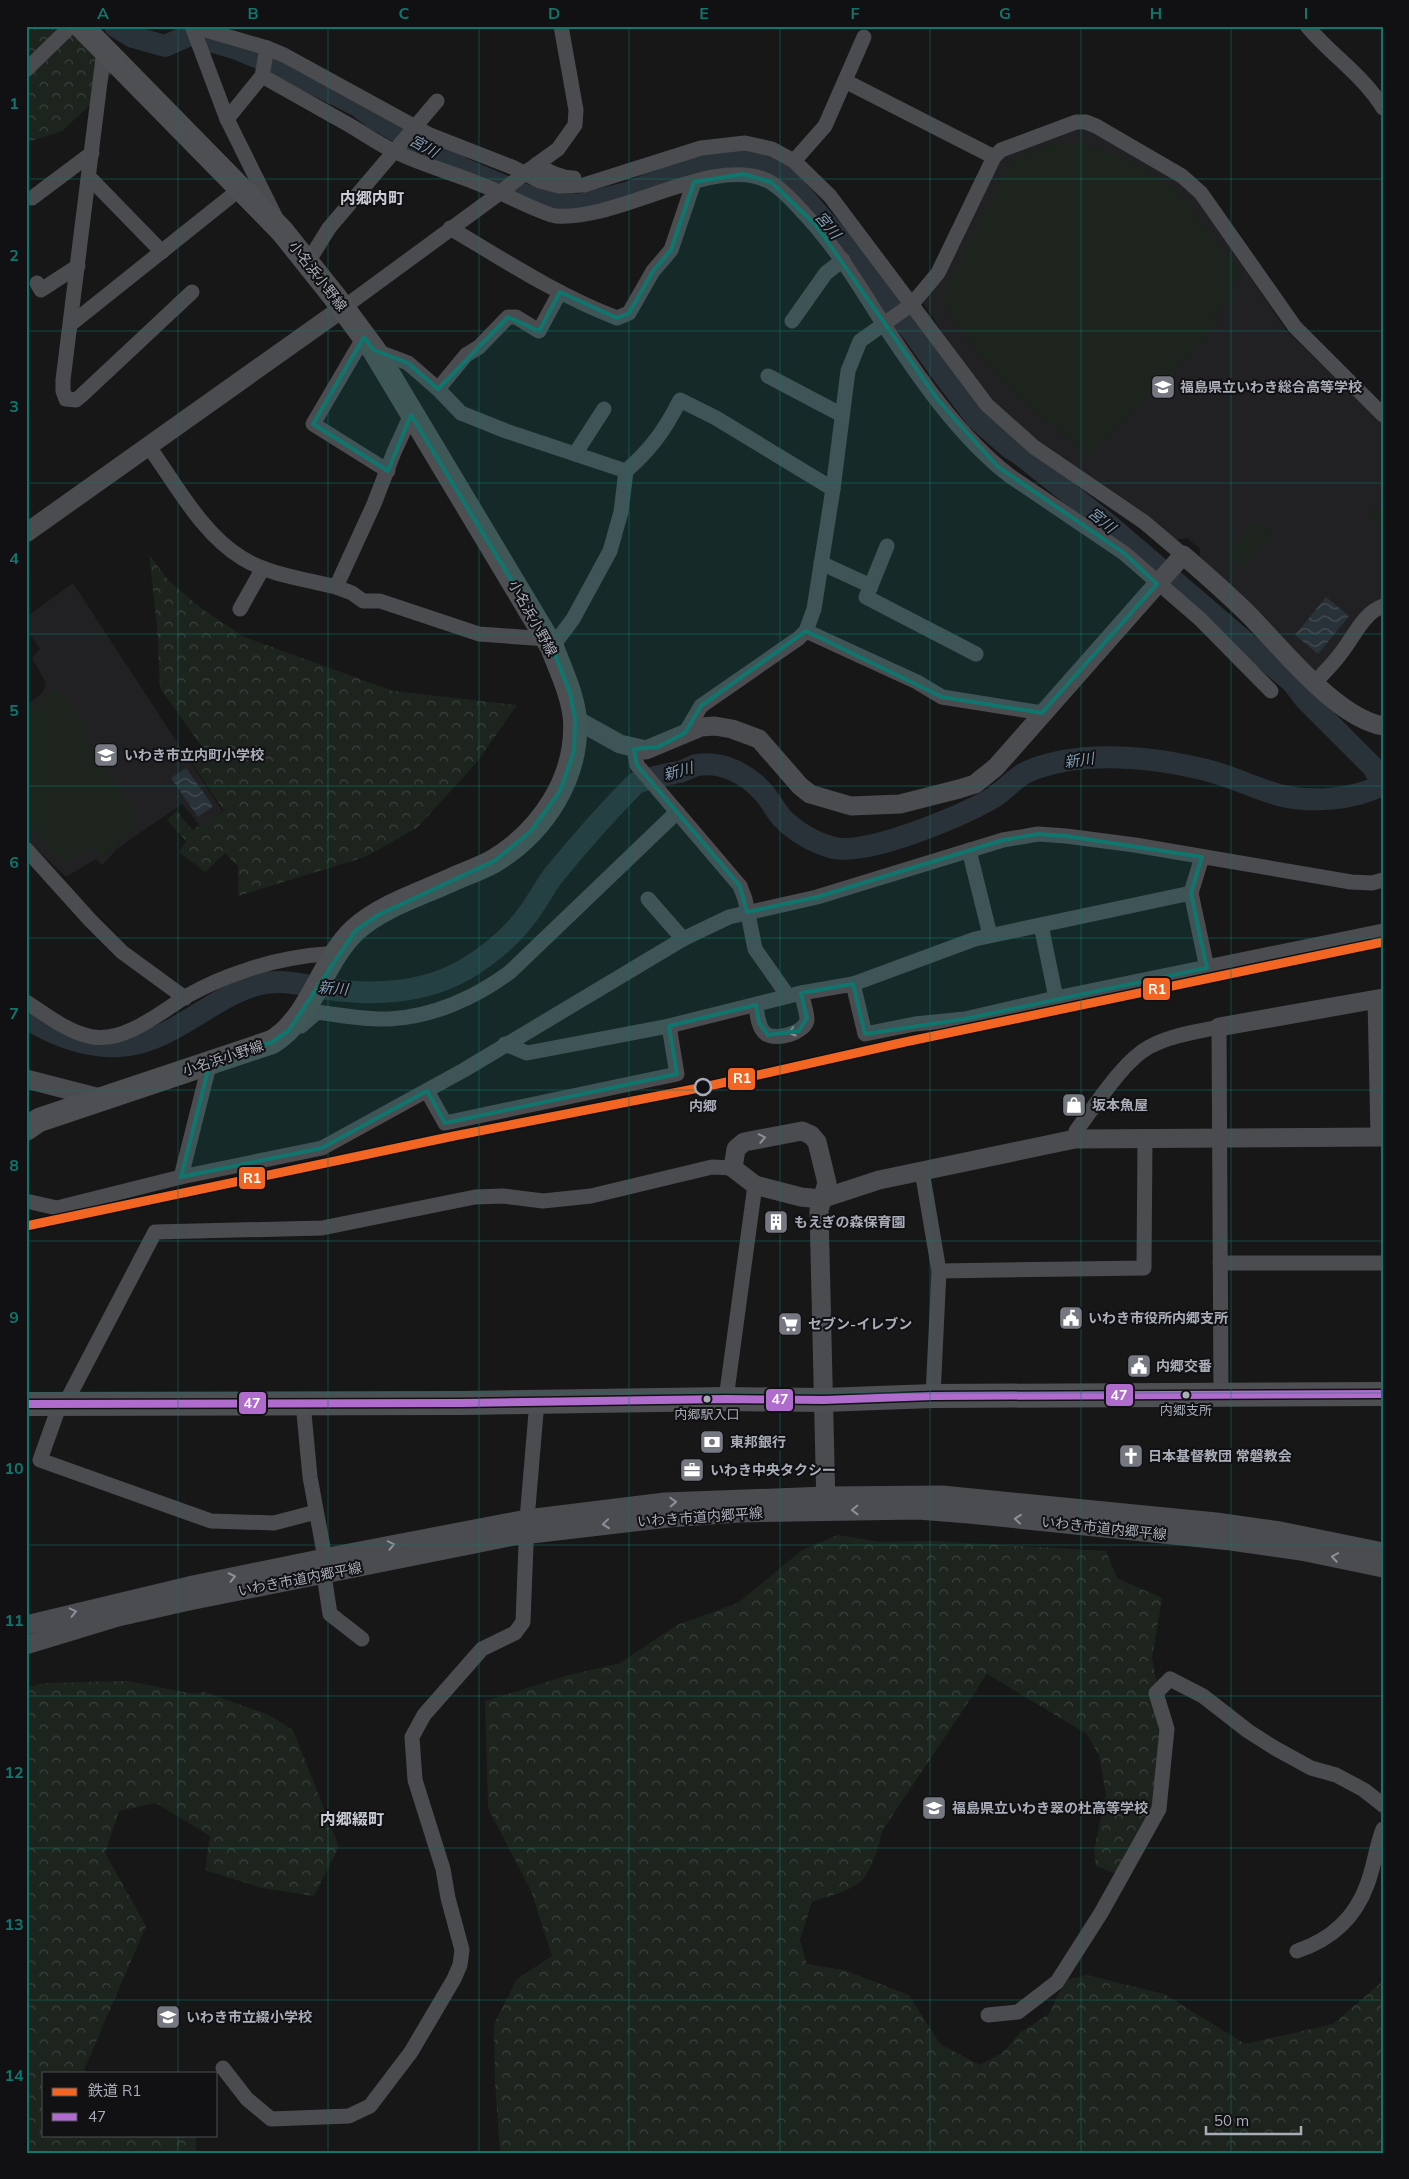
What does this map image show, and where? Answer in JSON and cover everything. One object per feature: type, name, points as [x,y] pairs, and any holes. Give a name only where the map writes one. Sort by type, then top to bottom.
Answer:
[{"type":"main road","name":"小名浜小野線","points":[[26,1129],[39,1120],[272,1042],[278,1038],[289,1030],[332,960],[355,931],[378,915],[494,861],[530,832],[560,791],[570,768],[574,751],[575,719],[570,693],[549,643],[369,344],[308,262],[282,231],[80,27]]},
{"type":"main road","points":[[26,1404],[823,1400],[933,1396],[1383,1394]]},
{"type":"street","points":[[26,533],[343,308],[558,149],[575,125],[576,110],[561,26]]},
{"type":"street","points":[[1307,26],[1320,43],[1372,91],[1383,108]]},
{"type":"street","points":[[26,70],[80,27]]},
{"type":"street","points":[[192,28],[267,51],[334,82],[412,128],[558,186],[584,185],[600,181],[701,148],[745,143],[772,149],[794,161],[830,196],[909,306],[988,405],[1013,430],[1068,472],[1144,522],[1180,558],[1248,615],[1314,684],[1343,706],[1373,724],[1383,726]]},
{"type":"street","points":[[192,28],[228,119],[282,231]]},
{"type":"street","points":[[794,161],[825,126],[864,37]]},
{"type":"street","points":[[104,50],[63,386],[66,399],[70,401],[82,395],[192,292]]},
{"type":"street","points":[[228,119],[262,73],[267,51]]},
{"type":"street","points":[[262,73],[397,150],[484,185],[553,216],[578,216],[721,175],[743,174],[771,182],[816,225],[844,260],[938,401],[971,440],[997,466],[1124,553],[1159,581],[1200,619],[1271,692]]},
{"type":"street","points":[[844,81],[994,157]]},
{"type":"street","points":[[308,262],[329,228],[397,150],[412,128],[436,101]]},
{"type":"street","points":[[685,733],[701,706],[799,638],[806,631],[813,616],[833,490],[848,371],[853,354],[860,341],[909,306],[938,273],[994,157],[1001,150],[1076,122],[1086,122],[1182,176],[1201,193],[1294,327],[1383,414]]},
{"type":"street","points":[[32,198],[92,153]]},
{"type":"street","points":[[533,167],[564,178],[600,181]]},
{"type":"street","points":[[90,177],[162,252]]},
{"type":"street","points":[[450,228],[534,279],[617,318],[629,312],[652,271],[671,250],[694,182]]},
{"type":"street","points":[[71,324],[240,189]]},
{"type":"street","points":[[792,321],[826,273],[844,260]]},
{"type":"street","points":[[37,284],[41,290],[78,266]]},
{"type":"street","points":[[438,388],[466,355],[479,347],[508,317],[516,317],[539,330],[560,292]]},
{"type":"street","points":[[388,470],[313,424],[369,344],[408,363],[438,388],[461,413],[506,431],[626,471]]},
{"type":"street","points":[[768,376],[842,415]]},
{"type":"street","points":[[149,447],[207,528],[222,543],[242,558],[263,568],[352,593],[363,601],[380,601],[479,634],[549,643],[573,619],[610,551],[621,512],[626,471],[648,451],[671,418],[680,400],[716,418],[833,490]]},
{"type":"street","points":[[575,454],[604,409]]},
{"type":"street","points":[[336,588],[411,415]]},
{"type":"street","points":[[887,546],[866,597],[976,654]]},
{"type":"street","points":[[575,719],[620,744],[634,749],[646,750],[658,747],[701,727],[715,726],[732,729],[759,739],[800,786],[810,794],[851,806],[900,804],[975,784],[996,767],[1180,558]]},
{"type":"street","points":[[821,563],[871,586],[870,588]]},
{"type":"street","points":[[240,609],[263,568]]},
{"type":"street","points":[[1314,684],[1341,654],[1366,618],[1374,610],[1383,606]]},
{"type":"street","points":[[806,631],[917,682],[942,696],[1042,713]]},
{"type":"street","points":[[634,749],[637,765],[740,886],[745,899],[755,949],[794,994],[807,1018],[803,1028],[798,1031],[774,1037],[768,1035],[759,1023],[756,1005]]},
{"type":"street","points":[[278,1038],[296,1032],[316,1012],[387,1019],[413,1017],[462,1000],[497,982],[510,972],[676,811]]},
{"type":"street","points":[[26,1201],[57,1208],[181,1177],[322,1148],[427,1091],[684,938],[729,917],[817,897],[1021,836],[1038,834],[1125,844],[1351,882],[1372,883],[1383,880]]},
{"type":"street","points":[[26,849],[90,920],[122,952],[185,998]]},
{"type":"street","points":[[969,850],[990,935]]},
{"type":"street","points":[[1202,857],[1191,893],[1207,968]]},
{"type":"street","points":[[505,1044],[526,1053],[669,1026],[794,994],[853,984],[976,938],[1191,893]]},
{"type":"street","points":[[648,899],[684,938]]},
{"type":"street","points":[[1041,925],[1056,998]]},
{"type":"street","points":[[853,984],[865,1034],[915,1024],[965,1019],[1056,998],[1383,932]]},
{"type":"street","points":[[26,1002],[71,1030],[94,1037],[120,1035],[172,1008],[185,998],[244,971],[304,955],[332,960]]},
{"type":"street","points":[[316,1512],[274,1522],[211,1521],[40,1460],[63,1404],[155,1232],[322,1228],[475,1197],[503,1196],[543,1201],[591,1196],[712,1167],[733,1168],[755,1185],[801,1197],[821,1198],[879,1180],[1075,1139],[1380,1137],[1379,1005],[1220,1027],[1168,1039],[1149,1047],[1131,1060],[1076,1131],[1075,1139]]},
{"type":"street","points":[[427,1091],[444,1123],[677,1074],[669,1026]]},
{"type":"street","points":[[1220,1027],[1221,1394]]},
{"type":"street","points":[[181,1177],[210,1062]]},
{"type":"street","points":[[26,1079],[100,1098]]},
{"type":"street","points":[[733,1168],[736,1149],[744,1142],[802,1130],[811,1135],[817,1142],[827,1183],[819,1210],[826,1504]]},
{"type":"street","points":[[938,1271],[1144,1268],[1145,1138]]},
{"type":"street","points":[[922,1171],[938,1271],[933,1396]]},
{"type":"street","points":[[726,1399],[755,1185]]},
{"type":"street","points":[[1220,1263],[1383,1264]]},
{"type":"street","points":[[223,2068],[247,2100],[271,2118],[349,2116],[370,2106],[411,2052],[454,1979],[460,1965],[462,1950],[448,1898],[443,1869],[415,1780],[412,1737],[424,1715],[482,1649],[515,1633],[523,1622],[527,1526],[537,1401]]},
{"type":"street","points":[[303,1403],[310,1477],[330,1614],[362,1640]]},
{"type":"street","name":"いわき市道内郷平線","points":[[26,1625],[184,1587],[324,1566],[527,1526],[668,1518],[942,1495],[1216,1522],[1280,1531],[1383,1552]]},
{"type":"street","name":"いわき市道内郷平線","points":[[826,1504],[918,1510],[1231,1540],[1301,1551],[1383,1568]]},
{"type":"street","name":"いわき市道内郷平線","points":[[26,1645],[118,1617],[189,1601],[324,1566]]},
{"type":"street","points":[[988,2015],[1018,2012],[1057,1982],[1101,1913],[1159,1809],[1167,1729],[1156,1694],[1170,1679],[1203,1696],[1273,1748],[1311,1768],[1336,1776],[1364,1790],[1383,1805]]},
{"type":"street","points":[[1296,1950],[1313,1946],[1344,1924],[1357,1908],[1368,1884],[1383,1829]]},
{"type":"highlighted area","points":[[743,174],[771,182],[816,225],[939,401],[997,466],[1124,553],[1157,584],[1042,713],[942,697],[806,631],[701,706],[685,733],[658,747],[634,749],[637,765],[740,886],[747,912],[817,897],[1003,840],[1038,834],[1066,836],[1202,857],[1191,893],[1207,968],[965,1019],[865,1034],[853,984],[801,993],[807,1018],[799,1031],[768,1035],[759,1023],[756,1005],[669,1026],[677,1074],[445,1123],[427,1091],[322,1148],[181,1177],[210,1062],[272,1042],[289,1030],[355,931],[378,915],[494,861],[530,832],[560,791],[574,751],[575,719],[570,693],[552,647],[411,415],[388,471],[313,424],[364,337],[374,350],[408,363],[438,389],[508,317],[539,331],[560,292],[617,318],[629,313],[653,271],[671,250],[694,182]]},
{"type":"shaded area","name":"福島県立いわき総合高等学校","points":[[1086,127],[1174,176],[1193,191],[1286,330],[1383,425],[1383,599],[1313,675],[1199,562],[1200,549],[1187,538],[1175,540],[1072,468],[1017,425],[997,405],[967,369],[923,303],[996,161],[1004,153],[1072,128]]},
{"type":"shaded area","name":"いわき市立内町小学校","points":[[73,583],[222,811],[202,828],[182,804],[118,848],[102,865],[96,859],[66,877],[26,839],[26,706],[43,692],[46,683],[32,658],[40,649],[26,629],[26,617]]},
{"type":"green space","points":[[26,26],[77,26],[115,64],[102,94],[62,131],[26,143]]},
{"type":"green space","points":[[1056,143],[1083,143],[1130,160],[1176,189],[1242,273],[1227,290],[1233,296],[1215,317],[1220,323],[1089,455],[1033,411],[972,347],[941,299],[1008,165],[1019,156]]},
{"type":"green space","points":[[1383,504],[1383,529],[1370,515]]},
{"type":"green space","points":[[1256,520],[1272,534],[1243,568],[1227,554]]},
{"type":"green space","points":[[149,555],[169,581],[202,609],[244,637],[393,691],[517,705],[477,762],[417,828],[365,857],[238,896],[238,866],[225,853],[205,872],[179,852],[186,841],[167,820],[177,811],[192,830],[224,811],[189,759],[202,747],[160,688],[157,626]]},
{"type":"green space","points":[[57,687],[85,725],[89,745],[138,814],[131,820],[137,829],[103,857],[91,846],[64,864],[26,823],[26,712]]},
{"type":"green space","points":[[838,1535],[879,1542],[934,1541],[1106,1551],[1117,1578],[1162,1598],[1152,1658],[1164,1723],[1158,1798],[1117,1874],[1096,1866],[1094,1850],[1106,1795],[1099,1755],[1087,1734],[987,1674],[882,1831],[875,1857],[862,1880],[851,1888],[812,1902],[800,1940],[807,1964],[844,1970],[909,1995],[940,2044],[980,2065],[1002,2053],[1021,2032],[1049,2014],[1065,1980],[1087,1975],[1164,1994],[1245,2044],[1333,2024],[1383,1981],[1383,2153],[500,2153],[495,2083],[494,2024],[517,1979],[552,1956],[531,1891],[488,1808],[485,1701],[569,1675],[620,1663],[677,1625],[738,1603],[802,1550]]},
{"type":"green space","points":[[127,1681],[194,1694],[204,1692],[267,1714],[293,1730],[339,1847],[314,1896],[262,1888],[205,1870],[210,1836],[156,1803],[119,1811],[105,1853],[146,1926],[84,2070],[89,2072],[42,2072],[42,2136],[196,2136],[196,2153],[26,2153],[26,1688],[44,1683]]},
{"type":"water","points":[[1326,597],[1349,616],[1318,654],[1295,635]]},
{"type":"water","points":[[186,768],[213,806],[198,817],[171,778]]},
{"type":"waterway","name":"宮川","points":[[115,26],[133,37],[165,46],[190,35],[237,49],[276,65],[358,106],[375,119],[466,170],[525,195],[578,205],[627,193],[692,167],[748,159],[782,172],[856,258],[977,419],[1010,448],[1109,525],[1293,683],[1306,700],[1373,767],[1383,785]]},
{"type":"waterway","name":"新川","points":[[26,1018],[47,1030],[83,1043],[119,1046],[155,1038],[222,1000],[238,992],[265,983],[283,982],[345,991],[381,992],[416,988],[450,977],[483,958],[515,930],[563,864],[636,783],[698,765],[716,765],[742,774],[766,795],[787,823],[813,840],[827,846],[849,849],[869,846],[914,833],[977,807],[1000,793],[1023,774],[1054,763],[1078,759],[1102,757],[1132,758],[1176,763],[1215,773],[1279,795],[1305,799],[1345,797],[1382,785]]},
{"type":"rail line","name":"R1","points":[[26,1226],[454,1136],[704,1087],[905,1042],[1383,942]]},
{"type":"transit line","name":"47","points":[[26,1404],[461,1403],[726,1399],[823,1400],[933,1396],[1383,1394]]},
{"type":"place","name":"福島県立いわき総合高等学校","points":[[1163,387]]},
{"type":"place","name":"いわき市立内町小学校","points":[[106,755]]},
{"type":"place","name":"内郷","points":[[703,1087]]},
{"type":"place","name":"坂本魚屋","points":[[1074,1105]]},
{"type":"place","name":"もえぎの森保育園","points":[[776,1222]]},
{"type":"place","name":"いわき市役所内郷支所","points":[[1071,1318]]},
{"type":"place","name":"セブン-イレブン","points":[[790,1324]]},
{"type":"place","name":"内郷交番","points":[[1139,1366]]},
{"type":"place","name":"内郷支所","points":[[1186,1395]]},
{"type":"place","name":"内郷駅入口","points":[[707,1399]]},
{"type":"place","name":"東邦銀行","points":[[712,1442]]},
{"type":"place","name":"日本基督教団 常磐教会","points":[[1131,1456]]},
{"type":"place","name":"いわき中央タクシー","points":[[692,1470]]},
{"type":"place","name":"福島県立いわき翠の杜高等学校","points":[[934,1808]]},
{"type":"place","name":"いわき市立綴小学校","points":[[168,2017]]},
{"type":"district","name":"内郷内町","points":[[372,198]]},
{"type":"district","name":"内郷綴町","points":[[352,1819]]}]
